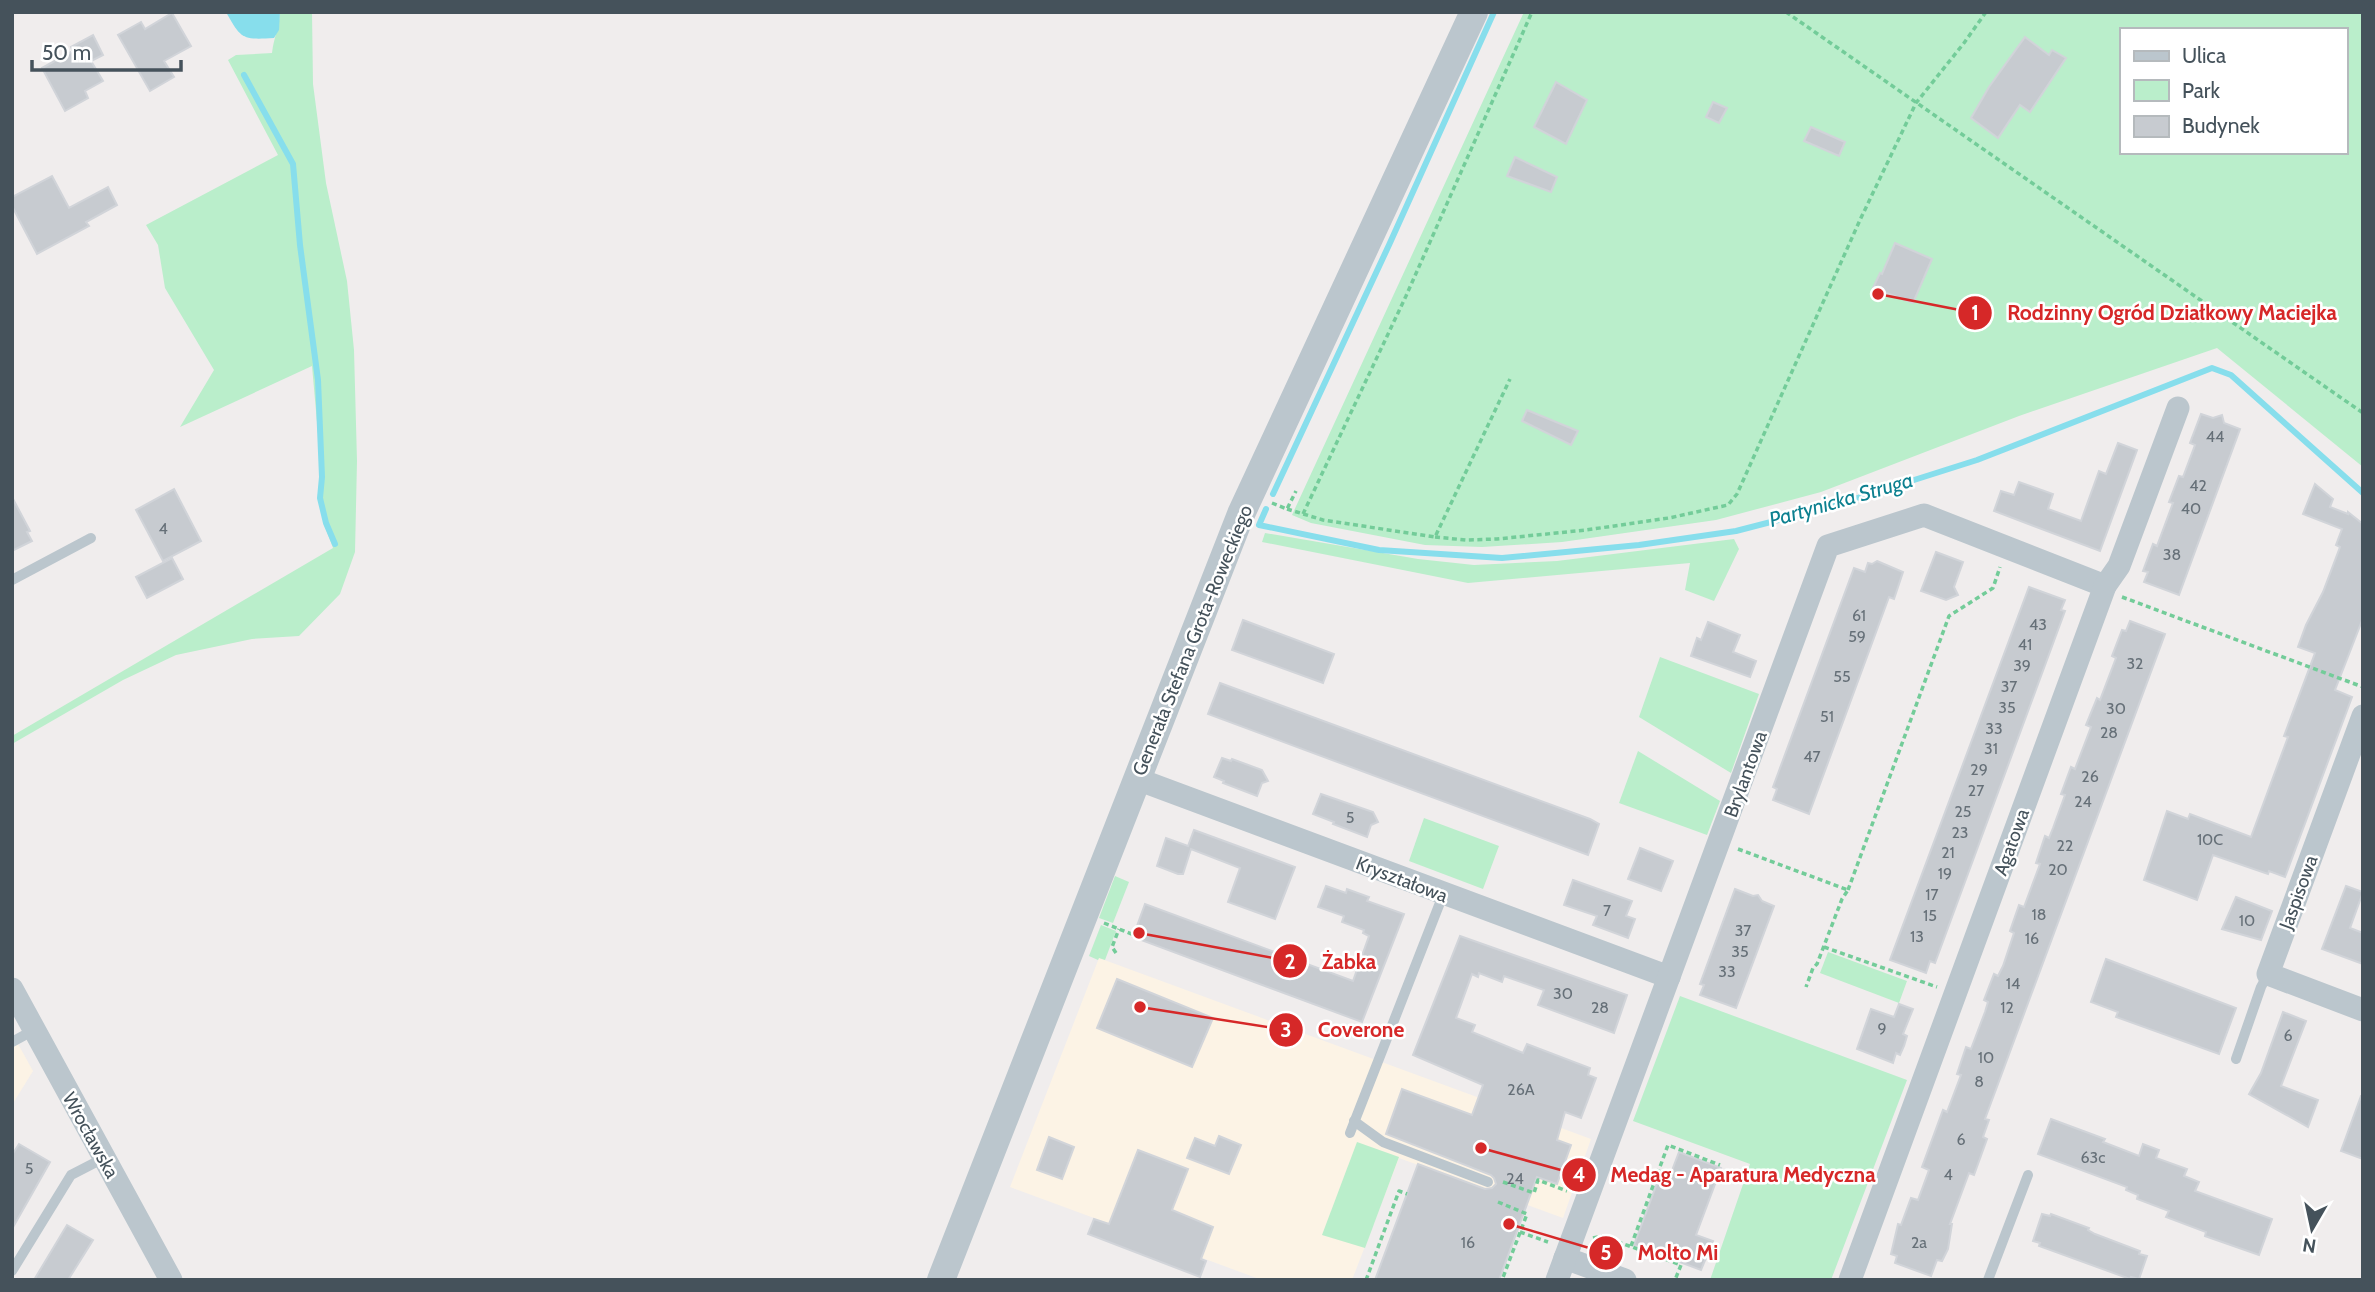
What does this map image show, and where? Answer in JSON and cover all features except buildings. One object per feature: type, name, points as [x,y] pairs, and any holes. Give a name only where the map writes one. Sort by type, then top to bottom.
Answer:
[{"type":"street","name":"Generała Stefana Grota-Roweckiego","points":[[941,1280],[1250,494],[1474,12]]},
{"type":"street","name":"Agatowa","points":[[1850,1280],[2178,408]]},
{"type":"street","name":"Brylantowa","points":[[1560,1261],[1719,843],[1828,546],[1924,515],[2110,590]]},
{"type":"street","name":"Jaspisowa","points":[[2268,974],[2363,716]]},
{"type":"street","name":"Kryształowa","points":[[1137,779],[1668,977]]},
{"type":"street","points":[[2268,974],[2363,1010]]},
{"type":"street","name":"Wrocławska","points":[[12,989],[171,1280]]},
{"type":"street","points":[[1560,1261],[1625,1280]]},
{"type":"lane","points":[[12,580],[91,538]]},
{"type":"lane","points":[[1350,1133],[1443,895]]},
{"type":"lane","points":[[2236,1059],[2268,974]]},
{"type":"lane","points":[[12,1042],[34,1030]]},
{"type":"lane","points":[[1354,1122],[1383,1142],[1488,1182]]},
{"type":"lane","points":[[12,1271],[71,1175],[104,1158]]},
{"type":"lane","points":[[1988,1280],[2028,1175]]},
{"type":"path","points":[[1303,514],[1406,296],[1532,12]]},
{"type":"path","points":[[1786,12],[2363,413]]},
{"type":"path","points":[[1250,494],[1303,514],[1371,528],[1435,537],[1497,539],[1669,518],[1728,505],[1737,494],[1860,220],[1916,103],[1986,12]]},
{"type":"path","points":[[1435,537],[1510,379]]},
{"type":"path","points":[[1287,509],[1296,491]]},
{"type":"path","points":[[1806,987],[1848,890],[1950,616],[1993,588],[2002,562]]},
{"type":"path","points":[[2110,590],[2363,687]]},
{"type":"path","points":[[1719,843],[1848,890]]},
{"type":"path","points":[[1095,920],[1134,935]]},
{"type":"path","points":[[1116,953],[1112,947],[1119,929]]},
{"type":"path","points":[[1824,947],[1942,989]]},
{"type":"path","points":[[1630,1246],[1668,1145],[1720,1165]]},
{"type":"path","points":[[1488,1182],[1490,1177],[1534,1193],[1538,1180],[1576,1194]]},
{"type":"path","points":[[1367,1280],[1399,1191],[1407,1194]]},
{"type":"path","points":[[1498,1202],[1527,1213],[1502,1280]]},
{"type":"path","points":[[1390,1213],[1399,1216]]},
{"type":"path","points":[[1520,1232],[1560,1261]]},
{"type":"path","points":[[1382,1236],[1390,1238]]},
{"type":"path","points":[[1587,1240],[1602,1236],[1681,1265],[1675,1280]]},
{"type":"path","points":[[1374,1257],[1382,1260]]},
{"type":"shaded area","points":[[1099,958],[1591,1139],[1563,1218],[1399,1158],[1352,1280],[1262,1280],[1010,1187]]},
{"type":"shaded area","points":[[12,1033],[33,1071],[12,1105]]},
{"type":"green space","points":[[280,12],[312,12],[313,84],[326,183],[347,281],[354,350],[357,461],[355,552],[340,594],[299,636],[252,639],[176,655],[123,680],[12,744],[12,736],[333,548],[319,499],[320,456],[312,366],[180,427],[214,370],[165,288],[158,245],[146,225],[278,155],[228,60],[236,55],[272,53]]},
{"type":"green space","points":[[1524,12],[2363,12],[2363,467],[2217,348],[2019,416],[1821,492],[1716,520],[1562,542],[1482,547],[1425,545],[1311,523],[1292,515]]},
{"type":"green space","points":[[1265,533],[1418,559],[1474,565],[1557,561],[1734,539],[1739,549],[1714,601],[1685,590],[1690,563],[1468,583],[1262,542]]},
{"type":"green space","points":[[1660,657],[1759,694],[1731,773],[1639,717]]},
{"type":"green space","points":[[1638,751],[1720,801],[1707,835],[1619,803]]},
{"type":"green space","points":[[1424,818],[1499,846],[1483,889],[1409,861]]},
{"type":"green space","points":[[1115,876],[1129,882],[1113,923],[1099,918]]},
{"type":"green space","points":[[1101,925],[1116,931],[1105,960],[1089,956]]},
{"type":"green space","points":[[1828,952],[1907,981],[1899,1003],[1820,973]]},
{"type":"green space","points":[[1680,996],[1907,1080],[1831,1280],[1710,1280],[1750,1164],[1633,1121]]},
{"type":"green space","points":[[1357,1142],[1399,1157],[1365,1248],[1322,1235]]},
{"type":"water","points":[[226,12],[280,12],[279,30],[274,38],[249,38],[239,33]]},
{"type":"waterway","points":[[1273,494],[1494,12]]},
{"type":"waterway","points":[[244,75],[293,164],[300,245],[318,380],[322,477],[320,498],[335,544]]},
{"type":"waterway","name":"Partynicka Struga","points":[[1266,509],[1259,525],[1379,550],[1502,558],[1639,545],[1736,531],[1829,507],[1977,460],[2212,368],[2231,375],[2363,493]]},
{"type":"place","name":"Rodzinny Ogród Działkowy Maciejka","points":[[1878,294]]},
{"type":"place","name":"Żabka","points":[[1139,933]]},
{"type":"place","name":"Coverone","points":[[1140,1007]]},
{"type":"place","name":"Medag - Aparatura Medyczna","points":[[1481,1148]]},
{"type":"place","name":"Molto Mi","points":[[1509,1224]]}]
